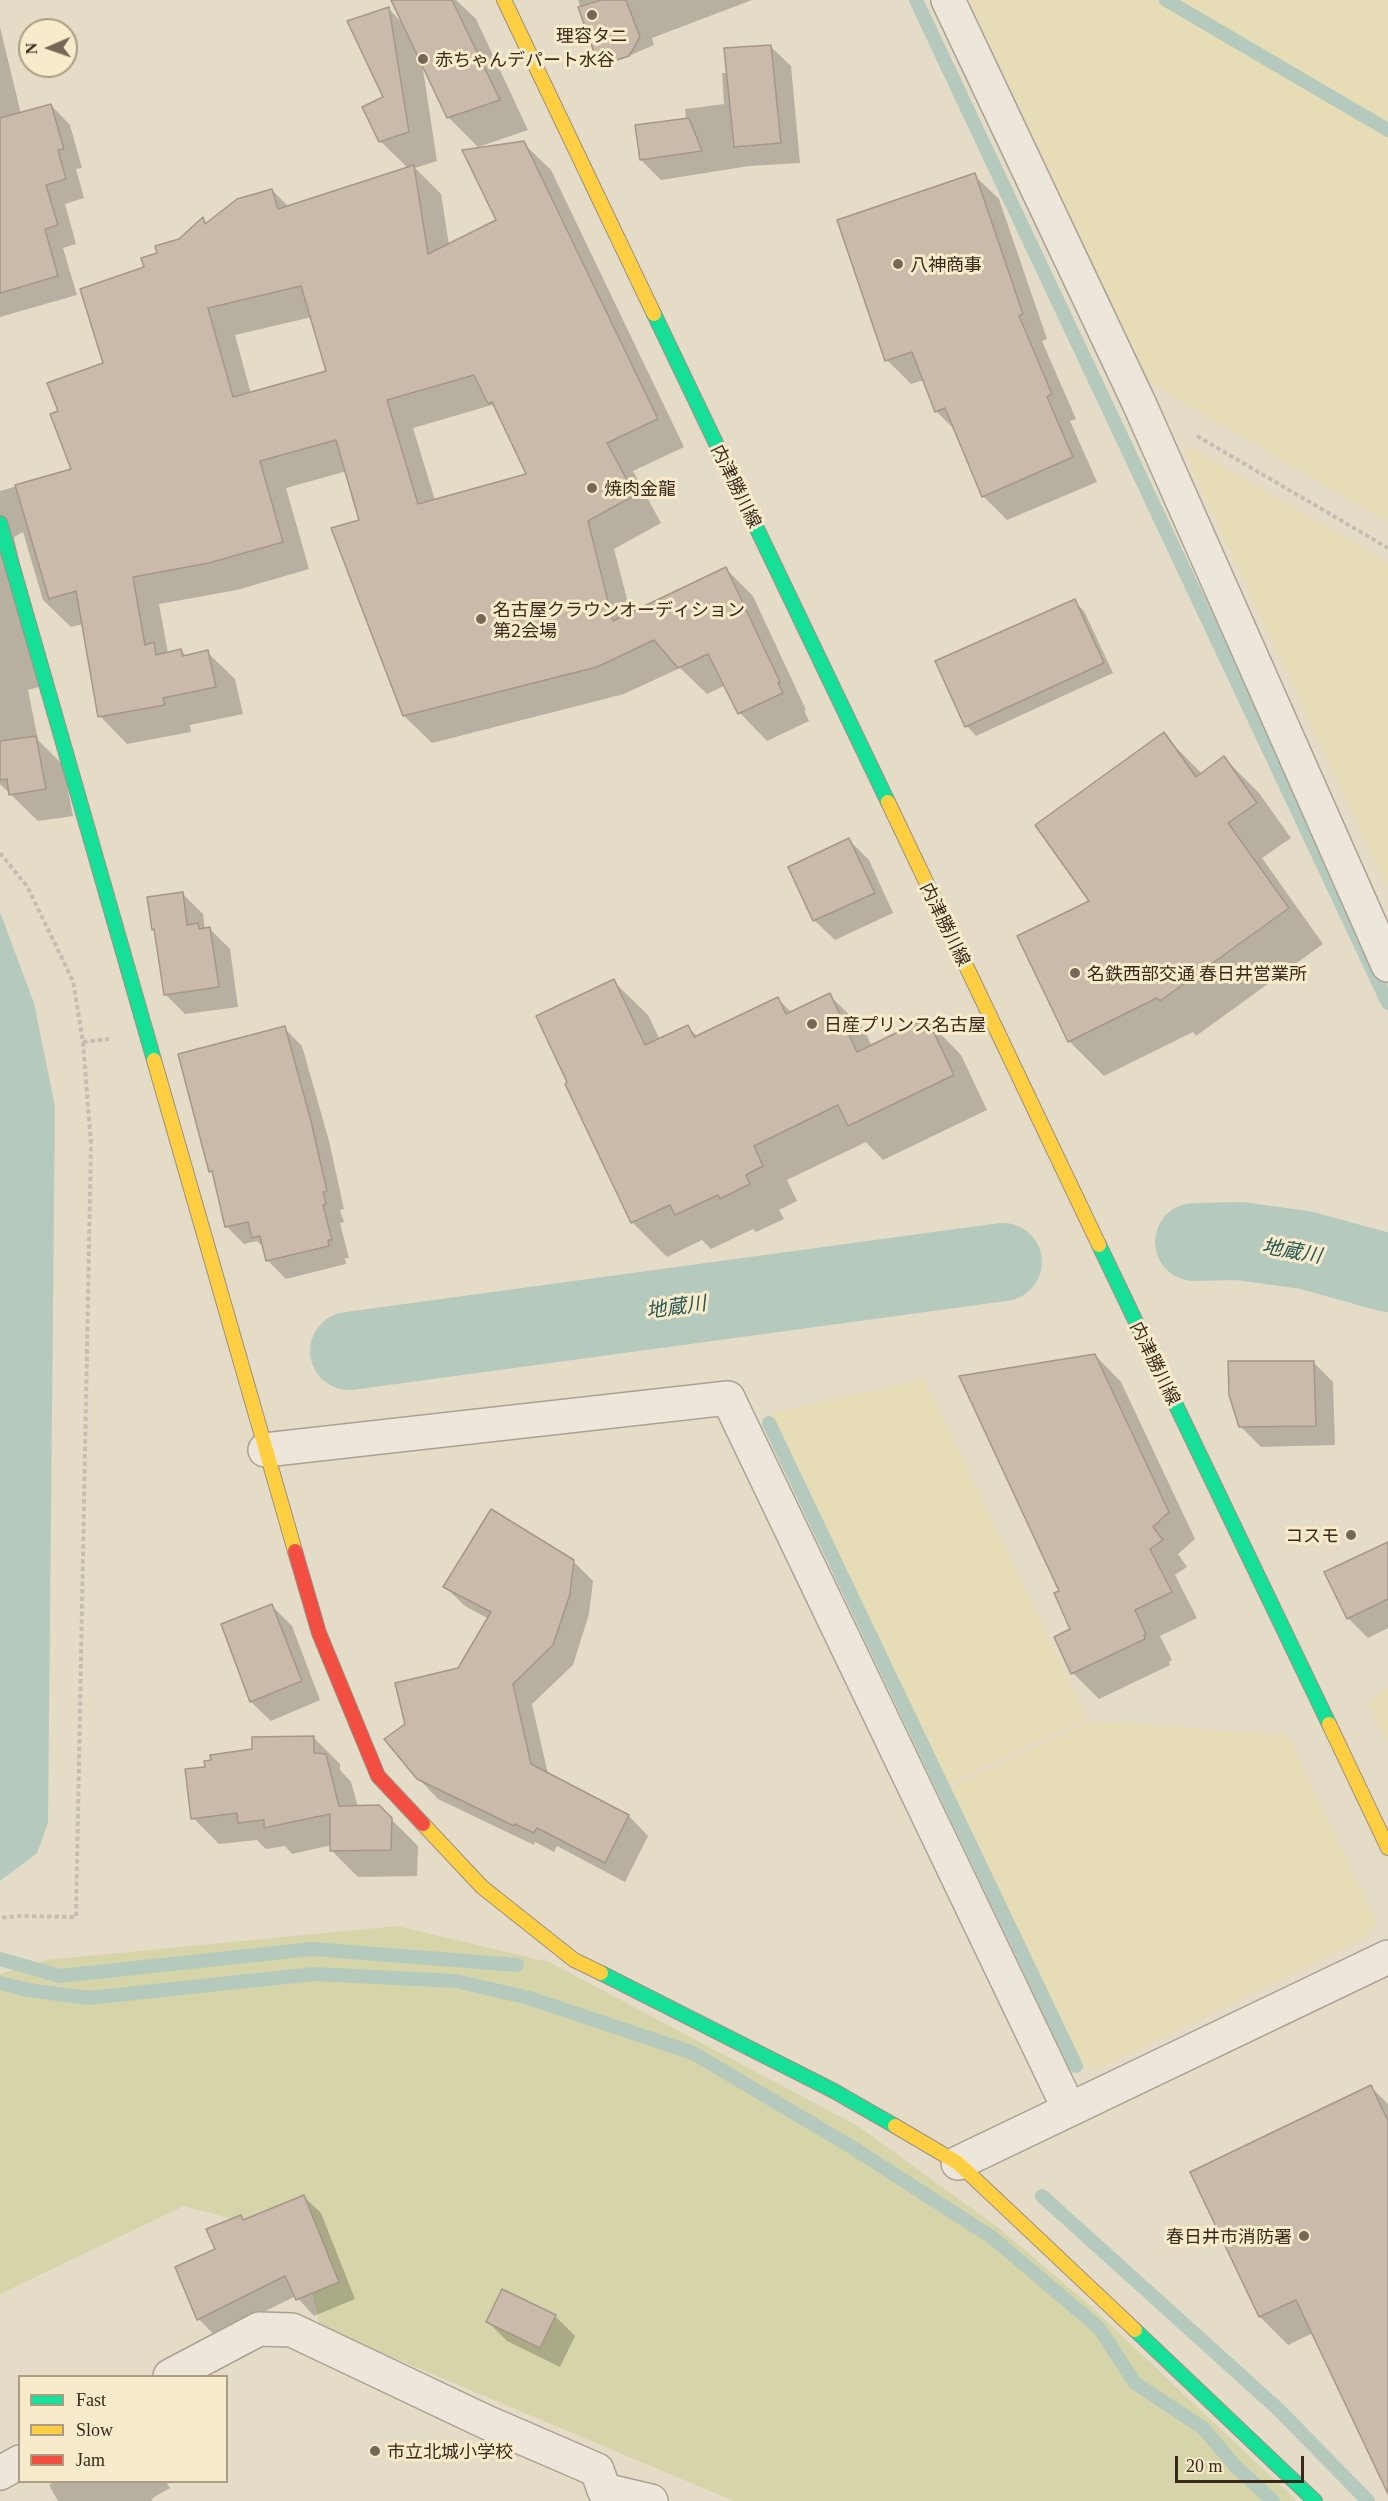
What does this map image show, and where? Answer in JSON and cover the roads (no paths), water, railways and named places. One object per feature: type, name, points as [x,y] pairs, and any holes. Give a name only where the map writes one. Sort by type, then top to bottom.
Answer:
[{"type":"street","name":"内津勝川線","points":[[504,0],[1388,1848]]},
{"type":"street","points":[[948,0],[1139,403],[1388,965]]},
{"type":"street","points":[[0,523],[319,1633],[378,1776],[483,1887],[574,1960],[834,2091],[958,2163],[1315,2501]]},
{"type":"street","points":[[265,1450],[728,1398],[1069,2109]]},
{"type":"street","points":[[958,2163],[1388,1957]]},
{"type":"street","points":[[172,2375],[259,2329],[292,2330],[486,2422],[597,2470],[604,2490],[651,2501]]},
{"type":"street","points":[[0,2473],[18,2463]]},
{"type":"waterway","points":[[916,0],[1388,1003]]},
{"type":"waterway","points":[[1166,0],[1388,130]]},
{"type":"waterway","name":"地蔵川","points":[[1194,1242],[1239,1241],[1305,1250],[1388,1273]]},
{"type":"waterway","name":"地蔵川","points":[[349,1351],[1003,1262]]},
{"type":"waterway","points":[[769,1423],[1076,2066]]},
{"type":"waterway","points":[[0,1959],[60,1976],[312,1949],[517,1965]]},
{"type":"waterway","points":[[0,1983],[28,1990],[88,1998],[314,1974],[456,1981],[529,1998],[693,2053],[850,2146],[993,2238],[1099,2328],[1135,2383],[1203,2428],[1236,2467],[1273,2501]]},
{"type":"waterway","points":[[1042,2196],[1278,2409],[1368,2501]]},
{"type":"place","name":"理容タニ","points":[[592,15]]},
{"type":"place","name":"赤ちゃんデパート水谷","points":[[423,59]]},
{"type":"place","name":"八神商事","points":[[898,264]]},
{"type":"place","name":"焼肉金龍","points":[[592,488]]},
{"type":"place","name":"名古屋クラウンオーディション 第2会場","points":[[481,619]]},
{"type":"place","name":"名鉄西部交通 春日井営業所","points":[[1075,973]]},
{"type":"place","name":"日産プリンス名古屋","points":[[812,1024]]},
{"type":"place","name":"コスモ","points":[[1351,1535]]},
{"type":"place","name":"春日井市消防署","points":[[1304,2236]]},
{"type":"place","name":"市立北城小学校","points":[[375,2451]]}]
